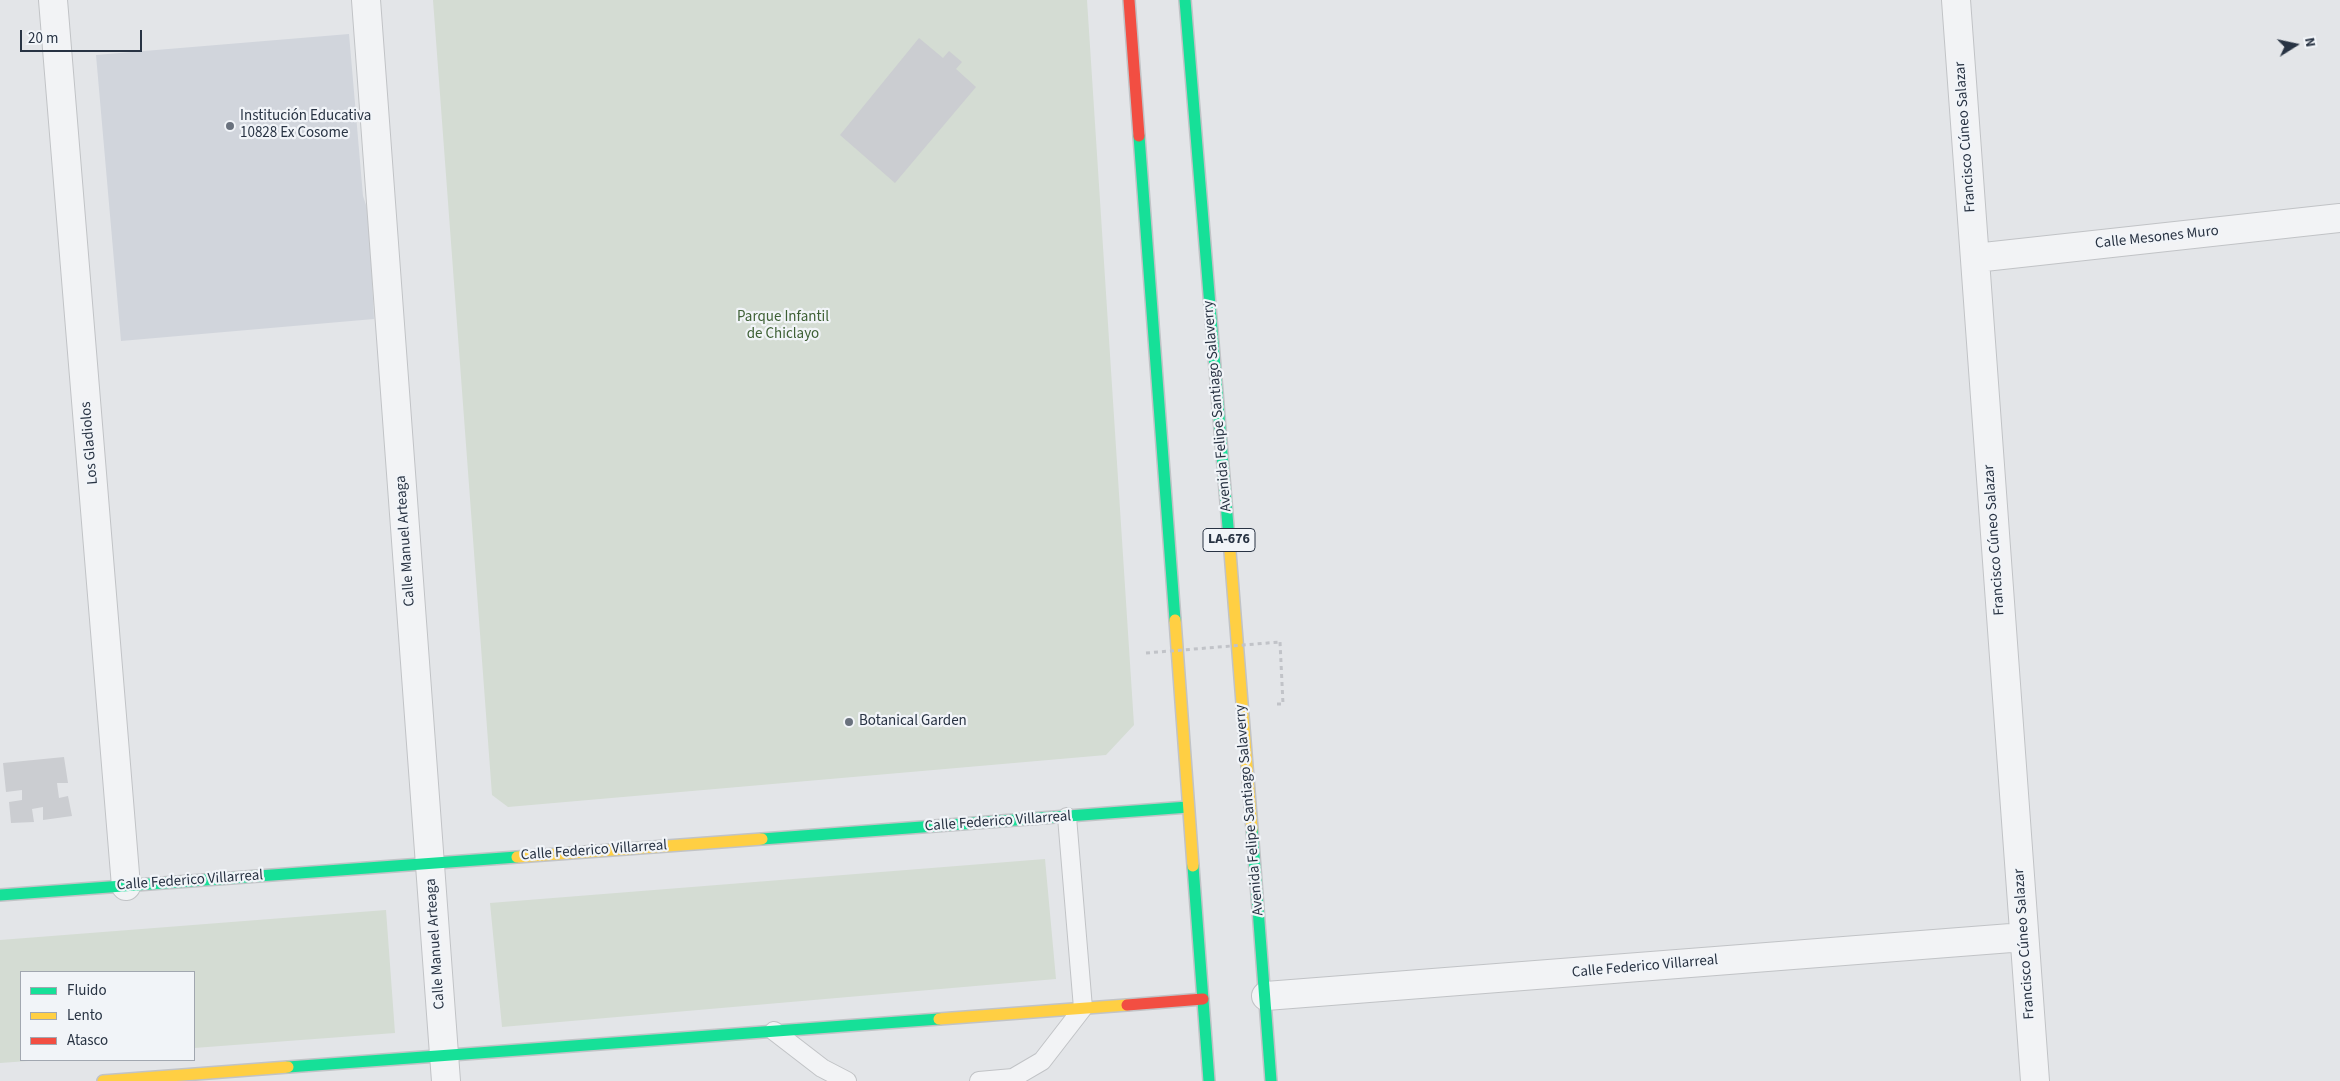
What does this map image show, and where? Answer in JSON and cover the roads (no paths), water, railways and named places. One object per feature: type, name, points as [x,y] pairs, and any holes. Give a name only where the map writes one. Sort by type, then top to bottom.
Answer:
[{"type":"street","name":"Los Gladiolos","points":[[53,0],[126,886]]},
{"type":"street","name":"Calle Manuel Arteaga","points":[[366,0],[445,1068]]},
{"type":"street","points":[[1129,0],[1209,1081]]},
{"type":"street","name":"Avenida Felipe Santiago Salaverry","points":[[1185,0],[1266,996],[1270,1081]]},
{"type":"street","name":"Francisco Cúneo Salazar","points":[[1958,6],[1974,258],[2035,1081]]},
{"type":"street","name":"Calle Mesones Muro","points":[[1974,258],[2340,218]]},
{"type":"street","name":"Calle Federico Villarreal","points":[[0,895],[1188,807]]},
{"type":"street","name":"Calle Federico Villarreal","points":[[1266,996],[2024,937]]},
{"type":"street","points":[[112,1081],[445,1068],[774,1031],[1203,999]]},
{"type":"lane","points":[[979,1081],[1013,1078],[1042,1061],[1083,1008],[1067,816]]},
{"type":"lane","points":[[774,1031],[822,1068],[847,1081]]},
{"type":"place","name":"Institución Educativa 10828 Ex Cosome","points":[[230,126]]},
{"type":"place","name":"Botanical Garden","points":[[849,722]]},
{"type":"park label","name":"Parque Infantil de Chiclayo","points":[[783,326]]}]
